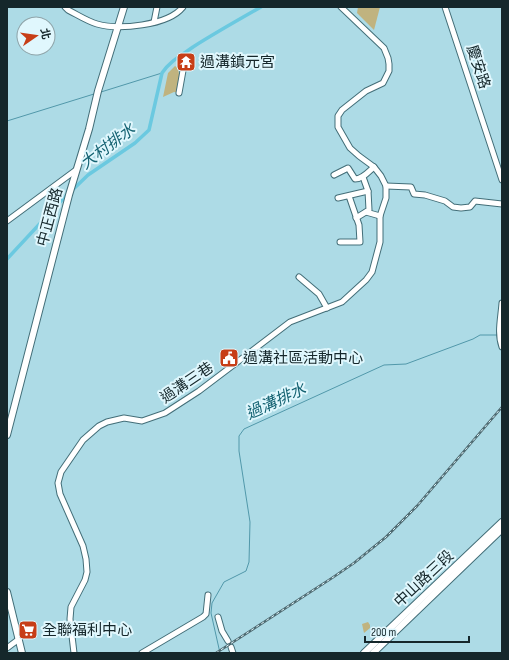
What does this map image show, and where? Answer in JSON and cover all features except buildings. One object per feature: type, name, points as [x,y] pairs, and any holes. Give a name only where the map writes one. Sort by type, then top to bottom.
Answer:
[{"type":"main road","name":"中正西路","points":[[7,435],[76,170],[89,129],[116,27],[124,7]]},
{"type":"main road","name":"中山路三段","points":[[364,653],[502,522]]},
{"type":"main road","name":"中山路三段","points":[[373,653],[502,529]]},
{"type":"main road","points":[[7,592],[22,653]]},
{"type":"street","points":[[65,7],[92,22],[116,27],[142,25],[168,18],[183,7]]},
{"type":"street","points":[[154,22],[158,7]]},
{"type":"street","points":[[341,7],[384,48],[389,64],[389,71],[383,83],[366,91],[342,110],[338,116],[338,126],[350,148],[374,167],[386,186],[411,187],[414,194],[425,195],[461,208],[470,207],[475,201],[502,204]]},
{"type":"street","name":"慶安路","points":[[445,7],[502,180]]},
{"type":"street","points":[[179,93],[184,61]]},
{"type":"street","points":[[334,174],[348,168],[355,179],[359,179],[374,167]]},
{"type":"street","points":[[7,221],[76,170]]},
{"type":"street","points":[[356,218],[369,210],[368,191],[363,177]]},
{"type":"street","name":"過溝三巷","points":[[74,653],[70,619],[71,607],[85,580],[87,572],[83,546],[60,494],[58,483],[61,472],[83,440],[99,426],[107,422],[124,418],[142,420],[165,413],[199,392],[290,322],[342,302],[366,280],[372,272],[380,242],[380,216],[386,198],[386,186]]},
{"type":"street","points":[[338,198],[368,191]]},
{"type":"street","points":[[340,242],[360,242],[359,224],[349,196]]},
{"type":"street","points":[[366,212],[380,216]]},
{"type":"street","points":[[299,277],[319,294],[327,308]]},
{"type":"street","points":[[502,303],[500,340],[502,347]]},
{"type":"street","points":[[142,653],[204,617],[206,614],[208,595]]},
{"type":"street","points":[[218,617],[222,631],[228,641]]},
{"type":"street","points":[[7,648],[19,640]]},
{"type":"street","points":[[231,647],[234,653]]},
{"type":"shaded area","points":[[358,7],[380,7],[374,30],[357,13]]},
{"type":"shaded area","points":[[175,66],[178,68],[182,94],[174,92],[163,97],[168,73]]},
{"type":"shaded area","points":[[368,622],[370,628],[364,633],[362,624]]},
{"type":"waterway","name":"大村排水","points":[[7,259],[60,202],[88,175],[135,143],[149,130],[162,73],[176,58],[261,7]]},
{"type":"waterway","points":[[101,92],[162,73]]},
{"type":"waterway","points":[[7,121],[94,94]]},
{"type":"waterway","name":"過溝排水","points":[[220,653],[211,613],[212,603],[224,582],[246,571],[249,562],[250,522],[239,451],[239,436],[244,429],[384,365],[406,364],[480,335],[498,335]]},
{"type":"railway","points":[[216,653],[354,563],[386,537],[417,506],[502,407]]},
{"type":"place","name":"過溝鎮元宮","points":[[186,62]]},
{"type":"place","name":"過溝社區活動中心","points":[[229,358]]},
{"type":"place","name":"全聯福利中心","points":[[28,630]]}]
